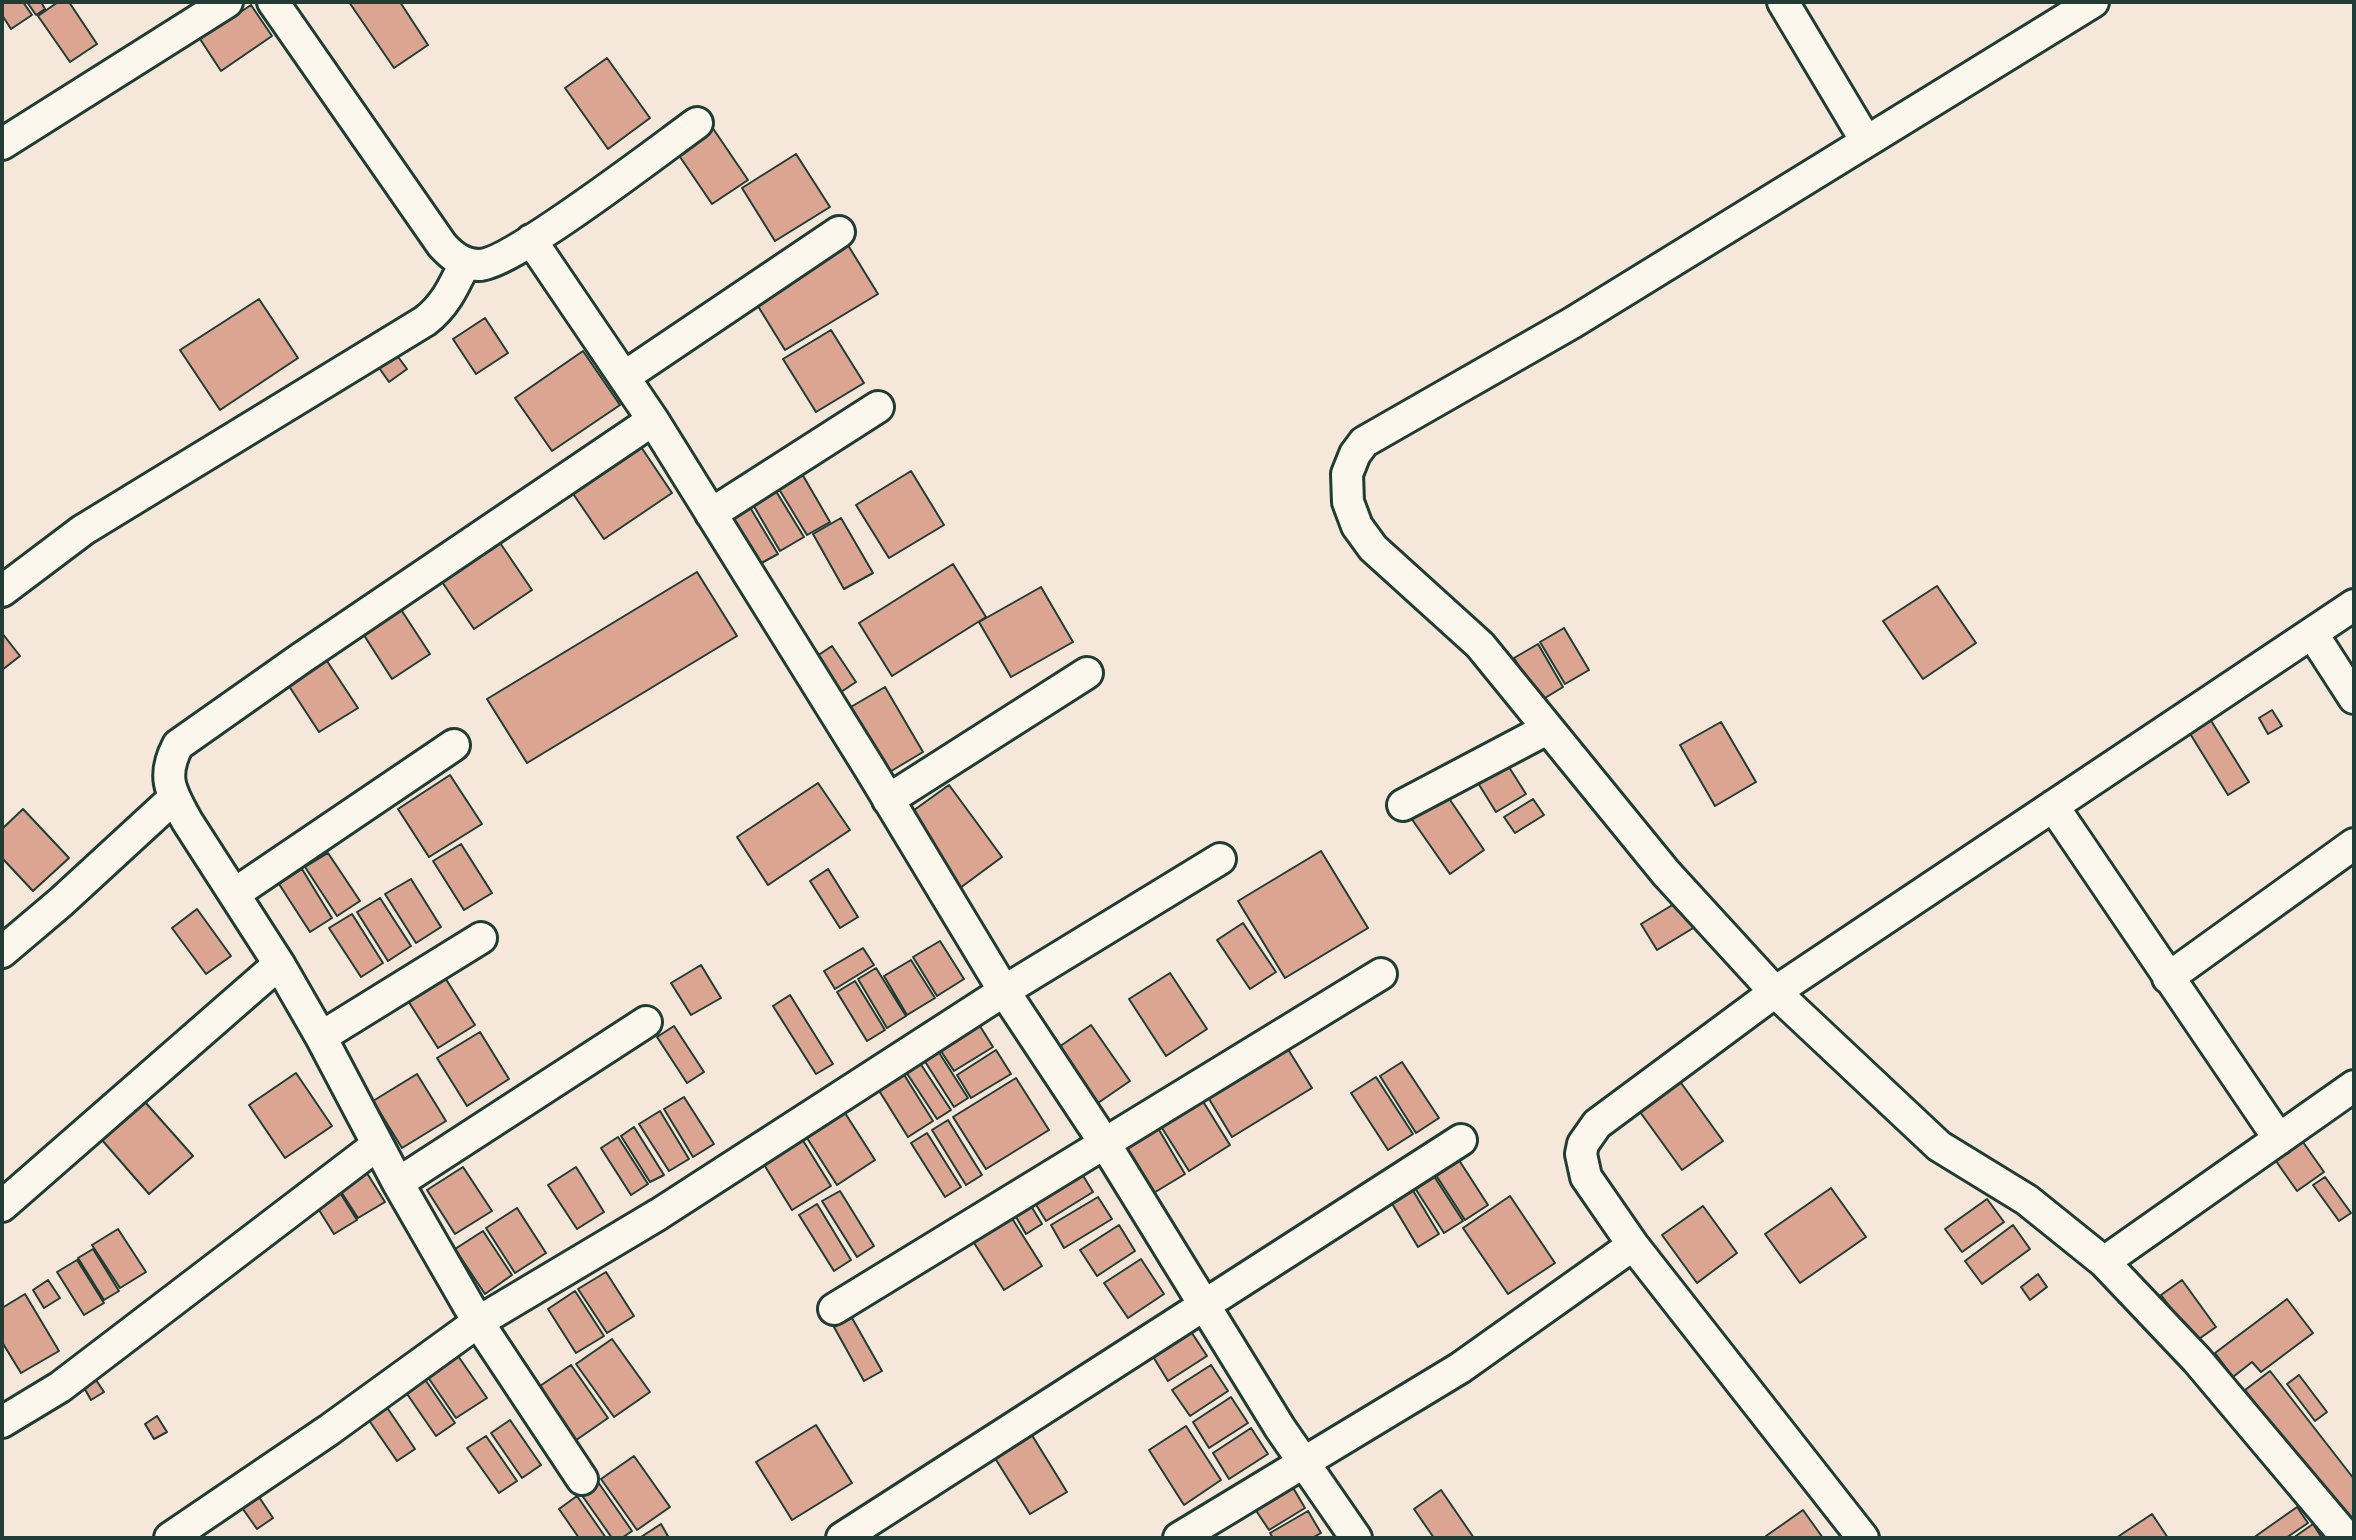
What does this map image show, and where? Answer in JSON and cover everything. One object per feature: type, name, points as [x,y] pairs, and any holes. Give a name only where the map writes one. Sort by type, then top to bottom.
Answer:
[{"type":"street","points":[[2,144],[227,2]]},
{"type":"street","points":[[273,2],[442,245],[453,257],[465,263],[493,263],[531,240],[697,123]]},
{"type":"street","points":[[1783,2],[1866,141]]},
{"type":"street","points":[[2093,2],[1572,323],[1364,442],[1347,474],[1348,502],[1357,526],[1373,548],[1480,645],[1666,873],[1775,992],[1939,1146],[2027,1200],[2104,1262],[2197,1360],[2347,1538]]},
{"type":"street","points":[[624,377],[839,232]]},
{"type":"street","points":[[531,240],[653,420],[1004,991],[1104,1142],[1204,1307],[1356,1538]]},
{"type":"street","points":[[2,591],[83,530],[425,321],[437,312],[448,297],[465,263]]},
{"type":"street","points":[[711,514],[878,407]]},
{"type":"street","points":[[582,1479],[478,1322],[377,1145],[321,1037],[279,964],[174,798],[168,778],[170,761],[178,745],[653,420]]},
{"type":"street","points":[[1863,1538],[1633,1245],[1586,1177],[1581,1154],[1583,1144],[1597,1124],[1775,992],[2354,605]]},
{"type":"street","points":[[2312,633],[2354,698]]},
{"type":"street","points":[[888,800],[1087,673]]},
{"type":"street","points":[[1403,805],[1547,729]]},
{"type":"street","points":[[234,894],[454,745]]},
{"type":"street","points":[[2,952],[174,798]]},
{"type":"street","points":[[2053,806],[2279,1139]]},
{"type":"street","points":[[2168,978],[2354,844]]},
{"type":"street","points":[[170,1538],[329,1430],[478,1322],[659,1214],[1004,991],[1220,859]]},
{"type":"street","points":[[321,1037],[481,938]]},
{"type":"street","points":[[2,1206],[279,964]]},
{"type":"street","points":[[834,1309],[1381,974]]},
{"type":"street","points":[[398,1183],[646,1022]]},
{"type":"street","points":[[2104,1262],[2354,1086]]},
{"type":"street","points":[[842,1538],[1461,1140]]},
{"type":"street","points":[[2,1422],[60,1387],[377,1145]]},
{"type":"street","points":[[1179,1538],[1460,1368],[1633,1245]]},
{"type":"building","points":[[2,2],[23,2],[32,15],[11,29],[2,15]]},
{"type":"building","points":[[27,2],[41,2],[45,9],[36,15]]},
{"type":"building","points":[[58,2],[69,2],[97,44],[70,62],[38,16]]},
{"type":"building","points":[[349,2],[400,2],[428,45],[394,68]]},
{"type":"building","points":[[251,5],[272,36],[221,71],[200,39]]},
{"type":"building","points":[[607,58],[650,118],[608,149],[565,88]]},
{"type":"building","points":[[712,127],[748,180],[712,204],[676,151]]},
{"type":"building","points":[[796,154],[830,207],[775,241],[742,188]]},
{"type":"building","points":[[846,242],[878,294],[785,350],[753,298]]},
{"type":"building","points":[[259,299],[298,358],[220,410],[180,350]]},
{"type":"building","points":[[485,318],[508,353],[476,374],[453,339]]},
{"type":"building","points":[[831,330],[864,383],[816,412],[783,359]]},
{"type":"building","points":[[393,350],[407,369],[389,382],[375,362]]},
{"type":"building","points":[[583,351],[620,405],[552,451],[515,398]]},
{"type":"building","points":[[635,438],[672,493],[604,539],[567,485]]},
{"type":"building","points":[[798,467],[830,522],[807,535],[774,481]]},
{"type":"building","points":[[911,471],[944,525],[889,558],[856,505]]},
{"type":"building","points":[[771,483],[804,537],[780,551],[748,496]]},
{"type":"building","points":[[745,499],[778,554],[754,567],[722,513]]},
{"type":"building","points":[[841,518],[873,573],[844,589],[813,534]]},
{"type":"building","points":[[496,537],[532,590],[474,629],[438,576]]},
{"type":"building","points":[[953,564],[986,617],[892,676],[859,623]]},
{"type":"building","points":[[697,572],[737,636],[527,763],[487,699]]},
{"type":"building","points":[[1937,586],[1976,643],[1923,679],[1883,621]]},
{"type":"building","points":[[1041,587],[1073,642],[1011,677],[979,622]]},
{"type":"building","points":[[398,605],[430,654],[392,679],[360,629]]},
{"type":"building","points":[[1564,628],[1589,670],[1565,684],[1540,642]]},
{"type":"building","points":[[2,633],[20,656],[2,670]]},
{"type":"building","points":[[1538,644],[1563,687],[1540,701],[1514,658]]},
{"type":"building","points":[[832,646],[856,682],[838,694],[814,658]]},
{"type":"building","points":[[325,658],[358,708],[319,732],[287,683]]},
{"type":"building","points":[[885,687],[923,752],[883,776],[844,711]]},
{"type":"building","points":[[2272,710],[2282,726],[2268,734],[2259,718]]},
{"type":"building","points":[[2210,719],[2249,782],[2228,795],[2189,732]]},
{"type":"building","points":[[1721,722],[1756,782],[1715,806],[1680,745]]},
{"type":"building","points":[[1507,764],[1526,794],[1496,812],[1478,783]]},
{"type":"building","points":[[450,775],[482,824],[429,857],[398,809]]},
{"type":"building","points":[[818,783],[850,830],[768,885],[737,837]]},
{"type":"building","points":[[949,785],[1002,857],[956,891],[903,818]]},
{"type":"building","points":[[1446,794],[1484,850],[1450,874],[1411,818]]},
{"type":"building","points":[[1533,799],[1544,815],[1515,833],[1504,817]]},
{"type":"building","points":[[23,809],[69,858],[33,891],[2,858],[2,829]]},
{"type":"building","points":[[461,844],[492,893],[464,910],[433,861]]},
{"type":"building","points":[[1321,851],[1368,928],[1285,978],[1238,901]]},
{"type":"building","points":[[328,853],[360,901],[337,916],[305,867]]},
{"type":"building","points":[[302,869],[332,918],[310,932],[279,884]]},
{"type":"building","points":[[828,869],[858,917],[840,928],[810,881]]},
{"type":"building","points":[[411,879],[441,927],[416,943],[385,894]]},
{"type":"building","points":[[380,898],[411,946],[388,961],[357,912]]},
{"type":"building","points":[[1679,901],[1695,927],[1657,950],[1641,924]]},
{"type":"building","points":[[197,909],[231,956],[206,974],[172,928]]},
{"type":"building","points":[[352,914],[383,963],[361,977],[329,928]]},
{"type":"building","points":[[1243,923],[1276,972],[1250,989],[1217,940]]},
{"type":"building","points":[[940,941],[964,979],[937,996],[913,957]]},
{"type":"building","points":[[863,948],[874,965],[835,989],[824,971]]},
{"type":"building","points":[[911,960],[935,998],[907,1015],[884,976]]},
{"type":"building","points":[[701,965],[721,998],[691,1015],[671,983]]},
{"type":"building","points":[[876,968],[906,1016],[887,1028],[858,979]]},
{"type":"building","points":[[442,973],[475,1025],[438,1048],[405,996]]},
{"type":"building","points":[[1170,973],[1207,1029],[1166,1056],[1129,999]]},
{"type":"building","points":[[855,981],[885,1030],[867,1041],[837,992]]},
{"type":"building","points":[[790,995],[833,1064],[816,1074],[773,1006]]},
{"type":"building","points":[[978,1023],[993,1047],[954,1071],[939,1048]]},
{"type":"building","points":[[1091,1025],[1130,1081],[1095,1105],[1056,1049]]},
{"type":"building","points":[[674,1026],[704,1072],[687,1083],[657,1037]]},
{"type":"building","points":[[480,1032],[509,1079],[467,1106],[437,1058]]},
{"type":"building","points":[[1286,1046],[1312,1088],[1232,1137],[1206,1094]]},
{"type":"building","points":[[996,1050],[1011,1074],[971,1098],[957,1075]]},
{"type":"building","points":[[938,1051],[968,1098],[954,1107],[924,1060]]},
{"type":"building","points":[[1402,1062],[1439,1118],[1416,1133],[1380,1076]]},
{"type":"building","points":[[920,1063],[951,1110],[937,1119],[906,1072]]},
{"type":"building","points":[[296,1073],[332,1126],[285,1158],[249,1105]]},
{"type":"building","points":[[903,1073],[933,1121],[908,1137],[878,1089]]},
{"type":"building","points":[[417,1074],[446,1121],[402,1148],[373,1101]]},
{"type":"building","points":[[1676,1076],[1723,1141],[1682,1170],[1635,1105]]},
{"type":"building","points":[[1376,1077],[1413,1134],[1388,1150],[1351,1093]]},
{"type":"building","points":[[1016,1078],[1049,1130],[986,1169],[953,1117]]},
{"type":"building","points":[[1199,1095],[1230,1145],[1189,1171],[1157,1120]]},
{"type":"building","points":[[684,1097],[714,1144],[693,1157],[664,1109]]},
{"type":"building","points":[[145,1102],[193,1156],[149,1194],[102,1140]]},
{"type":"building","points":[[660,1111],[689,1159],[669,1171],[639,1124]]},
{"type":"building","points":[[845,1113],[875,1160],[837,1185],[807,1138]]},
{"type":"building","points":[[948,1120],[982,1175],[966,1185],[932,1130]]},
{"type":"building","points":[[1155,1123],[1185,1174],[1152,1194],[1120,1143]]},
{"type":"building","points":[[634,1127],[664,1175],[650,1182],[621,1136]]},
{"type":"building","points":[[927,1133],[961,1187],[945,1197],[911,1143]]},
{"type":"building","points":[[2298,1135],[2324,1172],[2297,1191],[2271,1154]]},
{"type":"building","points":[[618,1137],[648,1184],[631,1195],[601,1148]]},
{"type":"building","points":[[802,1139],[831,1186],[792,1210],[763,1163]]},
{"type":"building","points":[[1455,1154],[1488,1205],[1465,1220],[1432,1169]]},
{"type":"building","points":[[463,1167],[492,1211],[455,1234],[427,1190]]},
{"type":"building","points":[[576,1167],[604,1212],[577,1229],[548,1185]]},
{"type":"building","points":[[1079,1169],[1093,1192],[1046,1221],[1032,1198]]},
{"type":"building","points":[[365,1170],[385,1202],[358,1218],[338,1187]]},
{"type":"building","points":[[1430,1170],[1463,1221],[1444,1233],[1411,1182]]},
{"type":"building","points":[[2325,1177],[2351,1213],[2339,1221],[2313,1185]]},
{"type":"building","points":[[1409,1184],[1439,1234],[1418,1247],[1388,1197]]},
{"type":"building","points":[[337,1188],[357,1220],[334,1234],[314,1202]]},
{"type":"building","points":[[1831,1188],[1866,1237],[1800,1283],[1765,1234]]},
{"type":"building","points":[[840,1191],[874,1246],[857,1257],[822,1201]]},
{"type":"building","points":[[1510,1196],[1555,1263],[1508,1294],[1463,1228]]},
{"type":"building","points":[[1098,1197],[1112,1219],[1064,1248],[1051,1225]]},
{"type":"building","points":[[1987,1199],[2004,1222],[1962,1252],[1945,1229]]},
{"type":"building","points":[[1028,1201],[1042,1224],[1026,1234],[1012,1210]]},
{"type":"building","points":[[817,1204],[851,1260],[834,1271],[799,1215]]},
{"type":"building","points":[[1703,1206],[1737,1253],[1697,1283],[1662,1235]]},
{"type":"building","points":[[517,1208],[546,1253],[515,1273],[486,1228]]},
{"type":"building","points":[[1008,1212],[1042,1266],[1004,1290],[969,1235]]},
{"type":"building","points":[[1119,1225],[1135,1251],[1097,1276],[1080,1250]]},
{"type":"building","points":[[2013,1225],[2030,1249],[1982,1284],[1965,1261]]},
{"type":"building","points":[[118,1229],[146,1272],[120,1288],[92,1245]]},
{"type":"building","points":[[483,1231],[512,1275],[485,1294],[455,1249]]},
{"type":"building","points":[[93,1249],[119,1291],[104,1300],[78,1258]]},
{"type":"building","points":[[1141,1259],[1164,1294],[1128,1318],[1104,1283]]},
{"type":"building","points":[[77,1260],[104,1303],[84,1315],[57,1272]]},
{"type":"building","points":[[606,1272],[634,1316],[607,1333],[578,1289]]},
{"type":"building","points":[[2038,1274],[2047,1287],[2030,1300],[2021,1287]]},
{"type":"building","points":[[48,1280],[60,1298],[44,1308],[33,1290]]},
{"type":"building","points":[[2182,1280],[2216,1327],[2196,1341],[2161,1295]]},
{"type":"building","points":[[575,1291],[604,1336],[576,1353],[548,1309]]},
{"type":"building","points":[[25,1294],[59,1351],[21,1373],[2,1342],[2,1308]]},
{"type":"building","points":[[2287,1299],[2313,1333],[2261,1372],[2252,1362],[2233,1377],[2215,1353]]},
{"type":"building","points":[[852,1318],[882,1371],[864,1381],[834,1327]]},
{"type":"building","points":[[1190,1330],[1207,1356],[1168,1381],[1152,1355]]},
{"type":"building","points":[[612,1339],[650,1392],[614,1417],[576,1364]]},
{"type":"building","points":[[456,1353],[487,1398],[456,1418],[425,1373]]},
{"type":"building","points":[[571,1365],[608,1418],[572,1443],[534,1390]]},
{"type":"building","points":[[1211,1365],[1228,1391],[1190,1416],[1172,1390]]},
{"type":"building","points":[[2270,1371],[2354,1479],[2354,1523],[2350,1526],[2245,1390]]},
{"type":"building","points":[[2299,1375],[2327,1412],[2315,1421],[2287,1384]]},
{"type":"building","points":[[94,1377],[104,1392],[91,1400],[82,1384]]},
{"type":"building","points":[[424,1378],[455,1423],[436,1436],[405,1391]]},
{"type":"building","points":[[1231,1397],[1248,1423],[1209,1448],[1193,1422]]},
{"type":"building","points":[[384,1403],[415,1449],[397,1461],[366,1416]]},
{"type":"building","points":[[157,1416],[167,1432],[154,1439],[145,1424]]},
{"type":"building","points":[[510,1420],[541,1465],[522,1478],[491,1433]]},
{"type":"building","points":[[816,1425],[852,1483],[792,1520],[756,1462]]},
{"type":"building","points":[[1186,1426],[1221,1480],[1184,1505],[1149,1450]]},
{"type":"building","points":[[1251,1428],[1268,1454],[1229,1479],[1213,1453]]},
{"type":"building","points":[[1030,1432],[1067,1492],[1030,1514],[993,1455]]},
{"type":"building","points":[[486,1436],[517,1481],[499,1493],[467,1448]]},
{"type":"building","points":[[634,1456],[670,1507],[637,1530],[601,1479]]},
{"type":"building","points":[[598,1482],[632,1531],[622,1538],[612,1538],[581,1494]]},
{"type":"building","points":[[1292,1486],[1305,1508],[1269,1530],[1255,1509]]},
{"type":"building","points":[[1441,1490],[1474,1538],[1434,1538],[1414,1509]]},
{"type":"building","points":[[255,1491],[273,1518],[257,1529],[238,1502]]},
{"type":"building","points":[[577,1496],[606,1538],[579,1538],[559,1509]]},
{"type":"building","points":[[2297,1507],[2308,1523],[2286,1538],[2253,1538]]},
{"type":"building","points":[[1803,1510],[1823,1538],[1766,1536]]},
{"type":"building","points":[[1308,1511],[1321,1533],[1312,1538],[1273,1538],[1270,1533]]},
{"type":"building","points":[[2152,1514],[2168,1538],[2116,1538]]},
{"type":"building","points":[[661,1524],[669,1538],[641,1538],[641,1537]]},
{"type":"building","points":[[2313,1524],[2322,1538],[2293,1538]]}]
